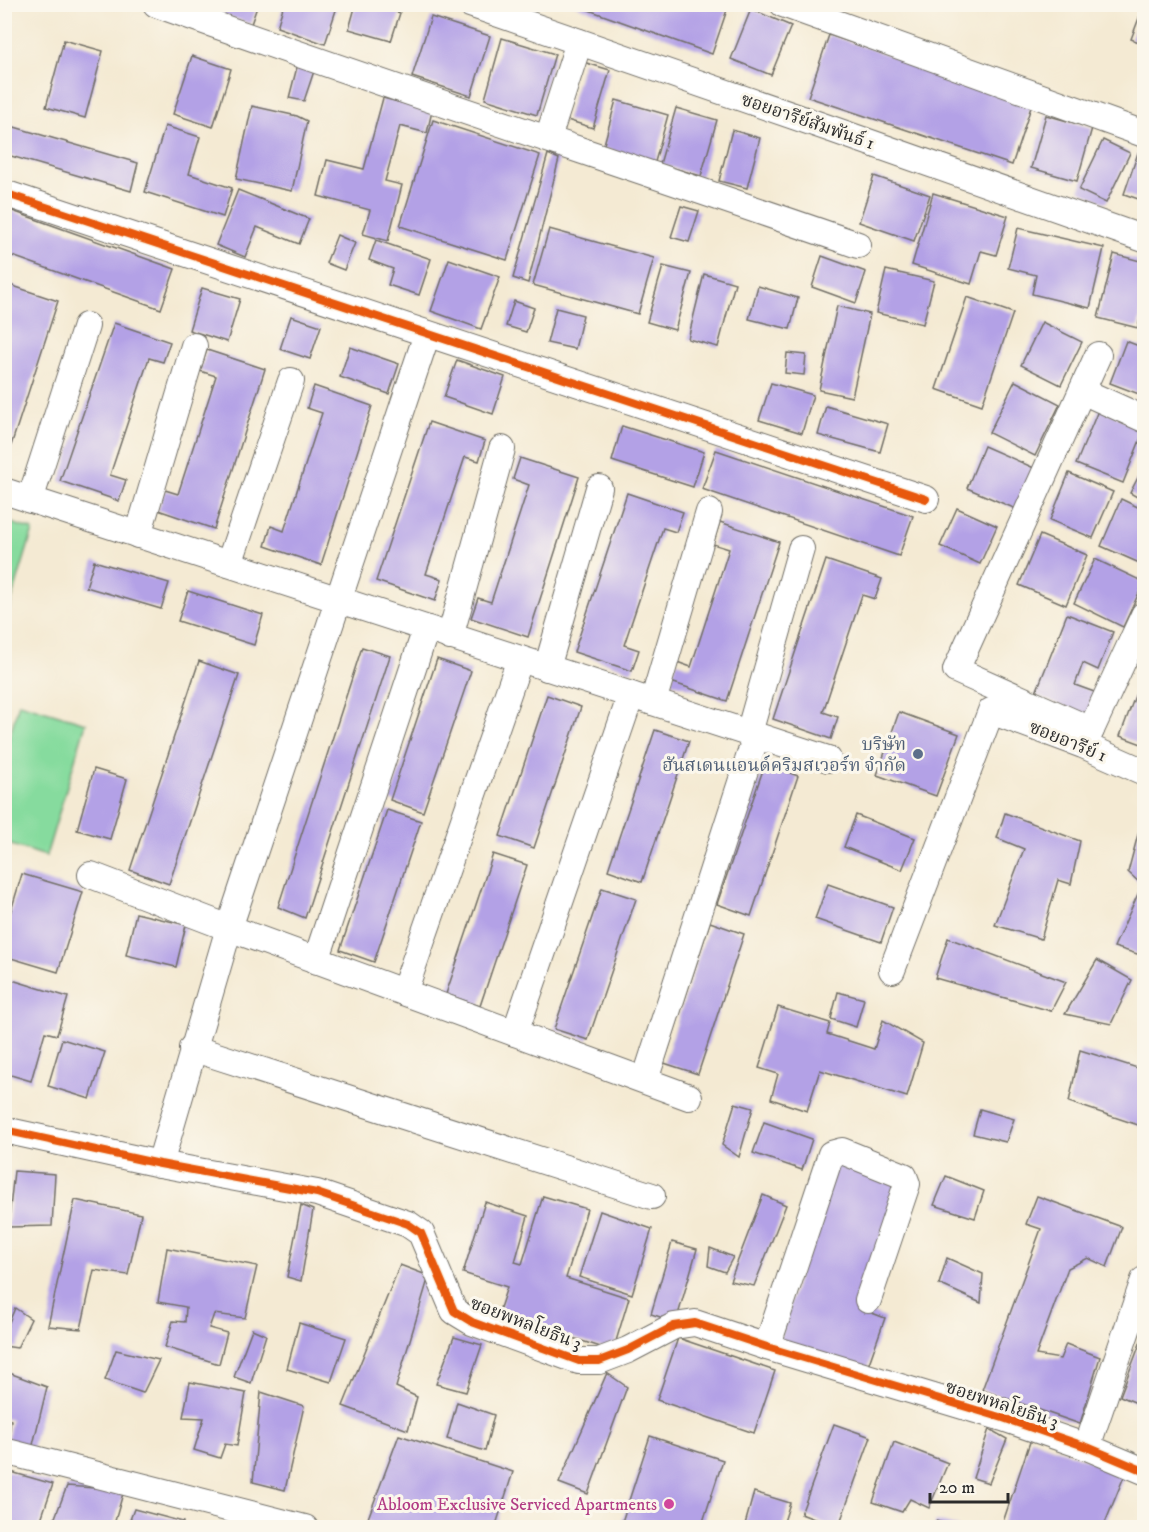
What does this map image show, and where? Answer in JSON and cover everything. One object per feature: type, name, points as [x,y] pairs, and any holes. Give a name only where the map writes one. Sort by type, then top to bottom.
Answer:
[{"type":"street","points":[[156,4],[355,75],[548,138],[858,245]]},
{"type":"street","name":"ซอยอารีย์สัมพันธ์ 1","points":[[470,4],[1144,239]]},
{"type":"street","points":[[792,6],[1144,134]]},
{"type":"street","points":[[548,138],[579,42]]},
{"type":"street","points":[[4,194],[926,499]]},
{"type":"street","points":[[30,500],[86,326]]},
{"type":"street","points":[[160,1164],[192,1048],[229,928],[427,334]]},
{"type":"street","points":[[138,535],[194,346]]},
{"type":"street","points":[[1050,723],[956,670],[1098,355]]},
{"type":"street","points":[[229,564],[291,381]]},
{"type":"street","points":[[1082,391],[1144,419]]},
{"type":"street","points":[[316,960],[438,633],[502,449]]},
{"type":"street","points":[[547,668],[598,488]]},
{"type":"street","points":[[4,491],[828,759]]},
{"type":"street","points":[[515,1033],[642,699],[709,512]]},
{"type":"street","points":[[645,1080],[753,735],[801,549]]},
{"type":"street","points":[[1087,738],[1144,615]]},
{"type":"street","points":[[404,992],[520,659]]},
{"type":"street","name":"ซอยอารีย์ 1","points":[[892,970],[991,711],[1050,723],[1087,738],[1144,772]]},
{"type":"street","points":[[91,875],[689,1097]]},
{"type":"street","points":[[192,1048],[652,1196]]},
{"type":"street","name":"ซอยพหลโยธิน 3","points":[[4,1130],[160,1164],[317,1193],[408,1224],[421,1233],[454,1311],[472,1322],[579,1361],[599,1361],[628,1350],[674,1326],[694,1323],[1003,1418],[1087,1447],[1144,1471]]},
{"type":"street","points":[[767,1347],[831,1154],[842,1151],[904,1176],[907,1184],[868,1300]]},
{"type":"street","points":[[1087,1447],[1144,1280]]},
{"type":"street","points":[[4,1450],[305,1527]]},
{"type":"green space","points":[[4,521],[33,530],[5,622]]},
{"type":"green space","points":[[19,703],[86,723],[46,856],[5,843],[5,752]]},
{"type":"building","points":[[213,4],[258,4],[251,24],[211,10]]},
{"type":"building","points":[[284,4],[338,4],[325,44],[277,27]]},
{"type":"building","points":[[356,4],[372,4],[400,13],[391,41],[349,29]]},
{"type":"building","points":[[572,4],[729,4],[712,54]]},
{"type":"building","points":[[1144,5],[1144,44],[1131,39]]},
{"type":"building","points":[[751,9],[791,26],[771,75],[731,59]]},
{"type":"building","points":[[431,17],[490,36],[471,96],[412,77]]},
{"type":"building","points":[[829,35],[1032,104],[1012,165],[808,97]]},
{"type":"building","points":[[502,38],[555,54],[537,115],[485,99]]},
{"type":"building","points":[[64,40],[103,51],[85,118],[46,107]]},
{"type":"building","points":[[192,56],[231,69],[213,127],[173,114]]},
{"type":"building","points":[[583,62],[610,70],[593,128],[567,120]]},
{"type":"building","points":[[297,67],[314,71],[304,101],[289,98]]},
{"type":"building","points":[[383,98],[432,111],[427,133],[400,126],[385,181],[402,185],[388,241],[363,234],[370,210],[318,196],[327,160],[364,169]]},
{"type":"building","points":[[616,100],[668,115],[655,162],[603,148]]},
{"type":"building","points":[[252,106],[297,116],[307,121],[292,191],[236,179]]},
{"type":"building","points":[[676,108],[717,120],[701,176],[660,164]]},
{"type":"building","points":[[1046,115],[1092,128],[1077,181],[1031,168]]},
{"type":"building","points":[[433,120],[540,155],[507,260],[400,226]]},
{"type":"building","points":[[4,124],[138,163],[131,191],[4,154]]},
{"type":"building","points":[[165,126],[200,137],[189,174],[232,188],[223,217],[145,192]]},
{"type":"building","points":[[732,130],[760,138],[747,188],[719,181]]},
{"type":"building","points":[[1103,140],[1130,153],[1106,203],[1079,190]]},
{"type":"building","points":[[1138,153],[1144,155],[1144,201],[1124,194]]},
{"type":"building","points":[[548,154],[559,159],[528,283],[513,278]]},
{"type":"building","points":[[874,176],[930,195],[914,241],[859,222]]},
{"type":"building","points":[[238,190],[309,219],[299,244],[257,227],[245,257],[216,245]]},
{"type":"building","points":[[933,193],[1008,216],[996,255],[981,251],[971,284],[912,265]]},
{"type":"building","points":[[681,206],[699,211],[689,242],[671,237]]},
{"type":"building","points":[[4,208],[175,269],[161,309],[4,253]]},
{"type":"building","points":[[1018,228],[1104,248],[1090,308],[1032,294],[1036,275],[1008,268]]},
{"type":"building","points":[[549,229],[654,258],[638,314],[533,285]]},
{"type":"building","points":[[337,235],[355,243],[344,270],[326,263]]},
{"type":"building","points":[[376,240],[431,259],[419,295],[388,285],[393,269],[369,260]]},
{"type":"building","points":[[1114,254],[1144,262],[1144,301],[1138,328],[1098,318]]},
{"type":"building","points":[[822,256],[866,272],[856,303],[812,287]]},
{"type":"building","points":[[449,259],[500,277],[481,329],[431,311]]},
{"type":"building","points":[[663,266],[691,273],[675,330],[647,322]]},
{"type":"building","points":[[886,270],[934,281],[923,324],[876,313]]},
{"type":"building","points":[[704,274],[735,283],[718,347],[688,339]]},
{"type":"building","points":[[4,283],[58,301],[5,464],[4,317],[8,308],[4,307]]},
{"type":"building","points":[[758,286],[798,298],[790,329],[749,319]]},
{"type":"building","points":[[202,288],[240,299],[227,342],[189,330]]},
{"type":"building","points":[[967,297],[1013,313],[982,405],[936,389]]},
{"type":"building","points":[[514,301],[534,308],[526,332],[506,326]]},
{"type":"building","points":[[837,306],[870,314],[852,397],[819,390]]},
{"type":"building","points":[[556,308],[583,315],[575,349],[547,343]]},
{"type":"building","points":[[291,316],[321,326],[310,359],[280,349]]},
{"type":"building","points":[[1042,322],[1082,342],[1061,385],[1021,365]]},
{"type":"building","points":[[114,323],[170,342],[163,362],[149,358],[110,475],[126,480],[119,501],[60,481]]},
{"type":"building","points":[[1126,341],[1144,348],[1144,396],[1110,383]]},
{"type":"building","points":[[350,347],[399,364],[389,394],[340,377]]},
{"type":"building","points":[[207,350],[265,369],[214,529],[158,510],[165,490],[178,494],[216,376],[200,371]]},
{"type":"building","points":[[787,353],[806,355],[804,375],[785,373]]},
{"type":"building","points":[[457,360],[505,377],[493,414],[444,397]]},
{"type":"building","points":[[1015,381],[1060,404],[1035,456],[989,433]]},
{"type":"building","points":[[771,383],[813,395],[802,433],[759,420]]},
{"type":"building","points":[[314,386],[372,406],[321,565],[265,546],[271,526],[284,531],[322,413],[307,408]]},
{"type":"building","points":[[826,406],[888,424],[880,452],[818,435]]},
{"type":"building","points":[[1099,408],[1144,430],[1123,483],[1076,464]]},
{"type":"building","points":[[429,422],[485,441],[479,461],[465,457],[426,574],[442,579],[435,601],[376,581]]},
{"type":"building","points":[[622,426],[704,452],[693,487],[612,461]]},
{"type":"building","points":[[984,446],[1034,468],[1016,509],[967,488]]},
{"type":"building","points":[[716,450],[913,516],[899,556],[702,489]]},
{"type":"building","points":[[520,458],[579,477],[528,637],[471,618],[478,598],[491,602],[529,485],[513,479]]},
{"type":"building","points":[[1144,466],[1144,501],[1130,493]]},
{"type":"building","points":[[1069,473],[1113,492],[1093,538],[1050,520]]},
{"type":"building","points":[[627,493],[683,512],[676,532],[663,528],[624,645],[639,650],[632,671],[574,652]]},
{"type":"building","points":[[1121,499],[1144,510],[1144,565],[1101,546]]},
{"type":"building","points":[[957,508],[997,526],[980,564],[940,546]]},
{"type":"building","points":[[720,522],[779,542],[727,701],[671,682],[677,662],[691,667],[729,549],[713,544]]},
{"type":"building","points":[[1040,535],[1087,555],[1066,605],[1019,585]]},
{"type":"building","points":[[1095,559],[1144,582],[1123,627],[1074,603]]},
{"type":"building","points":[[826,560],[882,579],[875,599],[862,595],[823,712],[838,717],[831,739],[773,719]]},
{"type":"building","points":[[94,561],[169,583],[161,609],[86,587]]},
{"type":"building","points":[[188,591],[263,615],[254,645],[178,621]]},
{"type":"building","points":[[1067,614],[1113,632],[1098,670],[1083,663],[1075,685],[1097,693],[1088,716],[1035,695]]},
{"type":"building","points":[[362,647],[390,656],[305,918],[278,907]]},
{"type":"building","points":[[437,659],[471,671],[423,812],[390,800]]},
{"type":"building","points":[[199,661],[239,675],[169,884],[130,870]]},
{"type":"building","points":[[1142,677],[1144,678],[1144,745],[1120,736]]},
{"type":"building","points":[[547,695],[581,707],[534,848],[500,836]]},
{"type":"building","name":"บริษัท ฮันสเดนแอนด์คริมสเวอร์ท จำกัด","points":[[899,712],[959,734],[936,796],[877,775]]},
{"type":"building","points":[[655,730],[689,741],[642,882],[608,870]]},
{"type":"building","points":[[765,764],[798,776],[751,916],[717,904]]},
{"type":"building","points":[[94,769],[127,779],[110,839],[77,830]]},
{"type":"building","points":[[387,810],[421,821],[374,962],[340,950]]},
{"type":"building","points":[[1144,812],[1144,956],[1114,947],[1142,885],[1128,872]]},
{"type":"building","points":[[1005,813],[1080,841],[1071,884],[1058,880],[1041,939],[995,925],[1024,849],[997,838]]},
{"type":"building","points":[[856,815],[915,838],[902,870],[844,847]]},
{"type":"building","points":[[493,854],[527,865],[480,1006],[446,994]]},
{"type":"building","points":[[22,874],[83,892],[58,972],[4,956],[4,934]]},
{"type":"building","points":[[828,884],[893,907],[881,942],[815,919]]},
{"type":"building","points":[[602,888],[636,899],[588,1040],[554,1029]]},
{"type":"building","points":[[136,913],[186,925],[176,967],[126,955]]},
{"type":"building","points":[[710,922],[744,934],[698,1074],[664,1063]]},
{"type":"building","points":[[948,938],[1066,982],[1051,1011],[935,978]]},
{"type":"building","points":[[1097,960],[1132,980],[1111,1024],[1065,1014]]},
{"type":"building","points":[[12,980],[68,997],[57,1035],[45,1032],[31,1081],[4,1073],[4,1006]]},
{"type":"building","points":[[838,992],[864,999],[856,1027],[831,1019]]},
{"type":"building","points":[[778,1007],[830,1023],[827,1034],[874,1049],[883,1020],[923,1043],[907,1097],[820,1070],[807,1111],[771,1099],[778,1074],[759,1068]]},
{"type":"building","points":[[62,1039],[105,1052],[90,1099],[48,1086]]},
{"type":"building","points":[[1080,1050],[1144,1070],[1144,1127],[1069,1102]]},
{"type":"building","points":[[735,1103],[753,1108],[739,1157],[722,1145]]},
{"type":"building","points":[[980,1109],[1014,1119],[1006,1142],[973,1134]]},
{"type":"building","points":[[764,1122],[812,1139],[802,1170],[753,1153]]},
{"type":"building","points":[[834,1157],[903,1177],[859,1308],[885,1318],[867,1369],[779,1341]]},
{"type":"building","points":[[14,1171],[55,1174],[52,1226],[8,1227]]},
{"type":"building","points":[[946,1176],[984,1191],[975,1218],[934,1205]]},
{"type":"building","points":[[763,1195],[786,1205],[754,1286],[730,1281]]},
{"type":"building","points":[[543,1196],[587,1209],[566,1278],[629,1298],[613,1351],[498,1314],[507,1287],[463,1273],[485,1202],[528,1216],[515,1262],[522,1264]]},
{"type":"building","points":[[1037,1196],[1122,1227],[1107,1267],[1088,1258],[1068,1268],[1036,1355],[1060,1359],[1066,1344],[1100,1357],[1080,1424],[982,1390],[1041,1229],[1026,1224]]},
{"type":"building","points":[[75,1200],[141,1214],[128,1275],[94,1270],[81,1329],[48,1326]]},
{"type":"building","points":[[301,1205],[313,1210],[301,1281],[287,1277]]},
{"type":"building","points":[[600,1211],[652,1229],[632,1294],[579,1277]]},
{"type":"building","points":[[672,1242],[697,1249],[676,1322],[651,1314]]},
{"type":"building","points":[[167,1248],[257,1266],[245,1318],[214,1314],[209,1328],[227,1333],[219,1364],[165,1347],[173,1321],[185,1322],[186,1307],[158,1302]]},
{"type":"building","points":[[710,1248],[733,1257],[725,1272],[708,1266]]},
{"type":"building","points":[[947,1258],[983,1274],[981,1303],[939,1284]]},
{"type":"building","points":[[400,1265],[429,1276],[396,1387],[417,1397],[408,1430],[343,1406]]},
{"type":"building","points":[[15,1308],[31,1319],[17,1348],[4,1346],[4,1334]]},
{"type":"building","points":[[299,1323],[346,1338],[331,1382],[287,1369]]},
{"type":"building","points":[[252,1329],[266,1335],[251,1383],[234,1377]]},
{"type":"building","points":[[454,1337],[482,1345],[466,1392],[436,1384]]},
{"type":"building","points":[[678,1338],[775,1371],[754,1433],[657,1400]]},
{"type":"building","points":[[1141,1341],[1144,1342],[1144,1406],[1120,1396]]},
{"type":"building","points":[[116,1350],[159,1360],[143,1393],[105,1380]]},
{"type":"building","points":[[4,1371],[47,1387],[32,1449],[8,1441],[11,1420],[4,1418]]},
{"type":"building","points":[[607,1373],[627,1387],[588,1494],[559,1483]]},
{"type":"building","points":[[190,1382],[246,1393],[237,1446],[225,1444],[220,1458],[194,1450],[204,1418],[183,1417]]},
{"type":"building","points":[[261,1392],[304,1406],[285,1490],[253,1482]]},
{"type":"building","points":[[457,1402],[494,1415],[485,1451],[447,1439]]},
{"type":"building","points":[[834,1424],[871,1437],[838,1528],[801,1514]]},
{"type":"building","points":[[989,1429],[1007,1439],[989,1483],[973,1478]]},
{"type":"building","points":[[399,1435],[513,1472],[495,1528],[386,1528],[367,1521]]},
{"type":"building","points":[[650,1436],[723,1460],[701,1528],[620,1528]]},
{"type":"building","points":[[1031,1439],[1125,1474],[1103,1528],[1001,1528]]},
{"type":"building","points":[[894,1442],[948,1463],[929,1508],[910,1499],[902,1512],[873,1502]]},
{"type":"building","points":[[4,1470],[53,1484],[38,1528],[26,1528],[4,1522]]},
{"type":"building","points":[[96,1481],[124,1490],[113,1528],[51,1528],[67,1486],[94,1488]]},
{"type":"building","points":[[754,1492],[790,1503],[782,1528],[744,1528]]},
{"type":"building","points":[[134,1509],[183,1522],[182,1528],[127,1528]]},
{"type":"building","points":[[936,1521],[959,1527],[959,1528],[934,1528]]},
{"type":"cycle path","points":[[4,193],[926,499]]},
{"type":"cycle path","points":[[4,1130],[160,1164],[317,1193],[408,1224],[421,1233],[454,1311],[472,1322],[579,1361],[599,1361],[628,1350],[674,1326],[695,1323],[1003,1418],[1087,1447],[1144,1471]]},
{"type":"place","name":"บริษัท ฮันสเดนแอนด์คริมสเวอร์ท จำกัด","points":[[918,754]]},
{"type":"place","name":"Abloom Exclusive Serviced Apartments","points":[[669,1504]]}]
